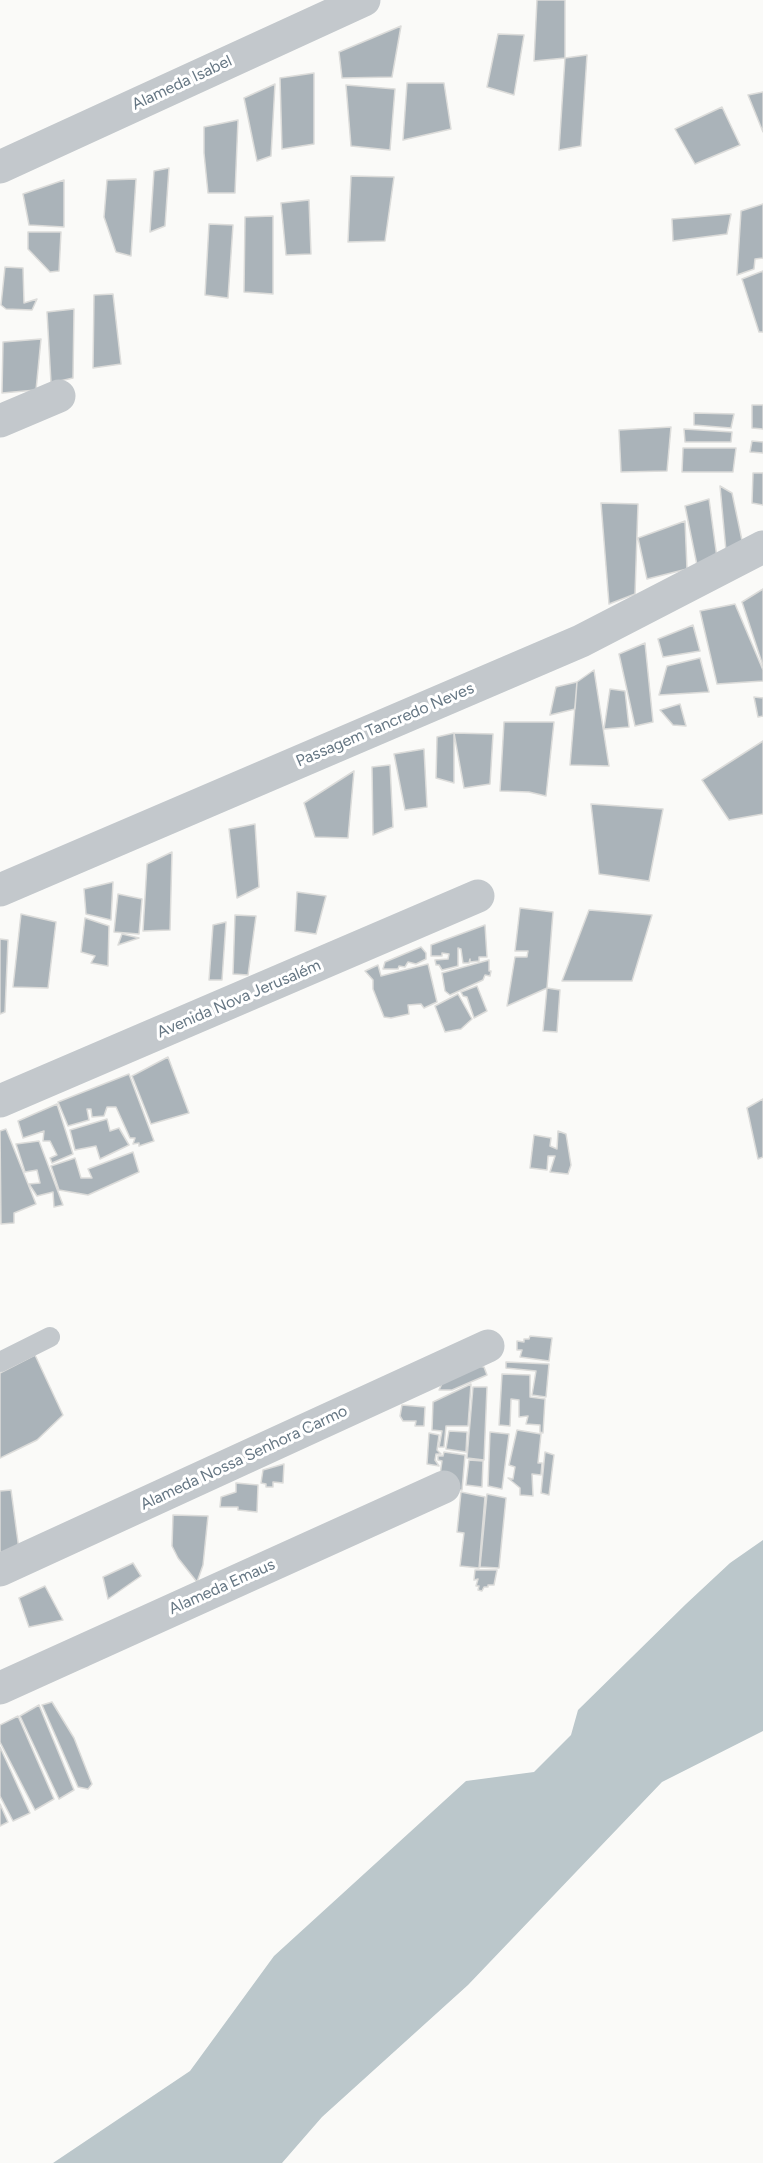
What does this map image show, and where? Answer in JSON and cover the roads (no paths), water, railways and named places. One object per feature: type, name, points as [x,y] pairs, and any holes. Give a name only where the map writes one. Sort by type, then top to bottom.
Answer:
[{"type":"street","name":"Alameda Isabel","points":[[0,166],[363,0]]},
{"type":"street","points":[[0,421],[59,396]]},
{"type":"street","name":"Passagem Tancredo Neves","points":[[0,890],[581,641],[763,547]]},
{"type":"street","name":"Avenida Nova Jerusalém","points":[[0,1101],[478,896]]},
{"type":"street","name":"Alameda Nossa Senhora Carmo","points":[[0,1570],[489,1346]]},
{"type":"street","name":"Alameda Emaus","points":[[0,1688],[444,1487]]},
{"type":"lane","points":[[0,1362],[50,1338]]}]
